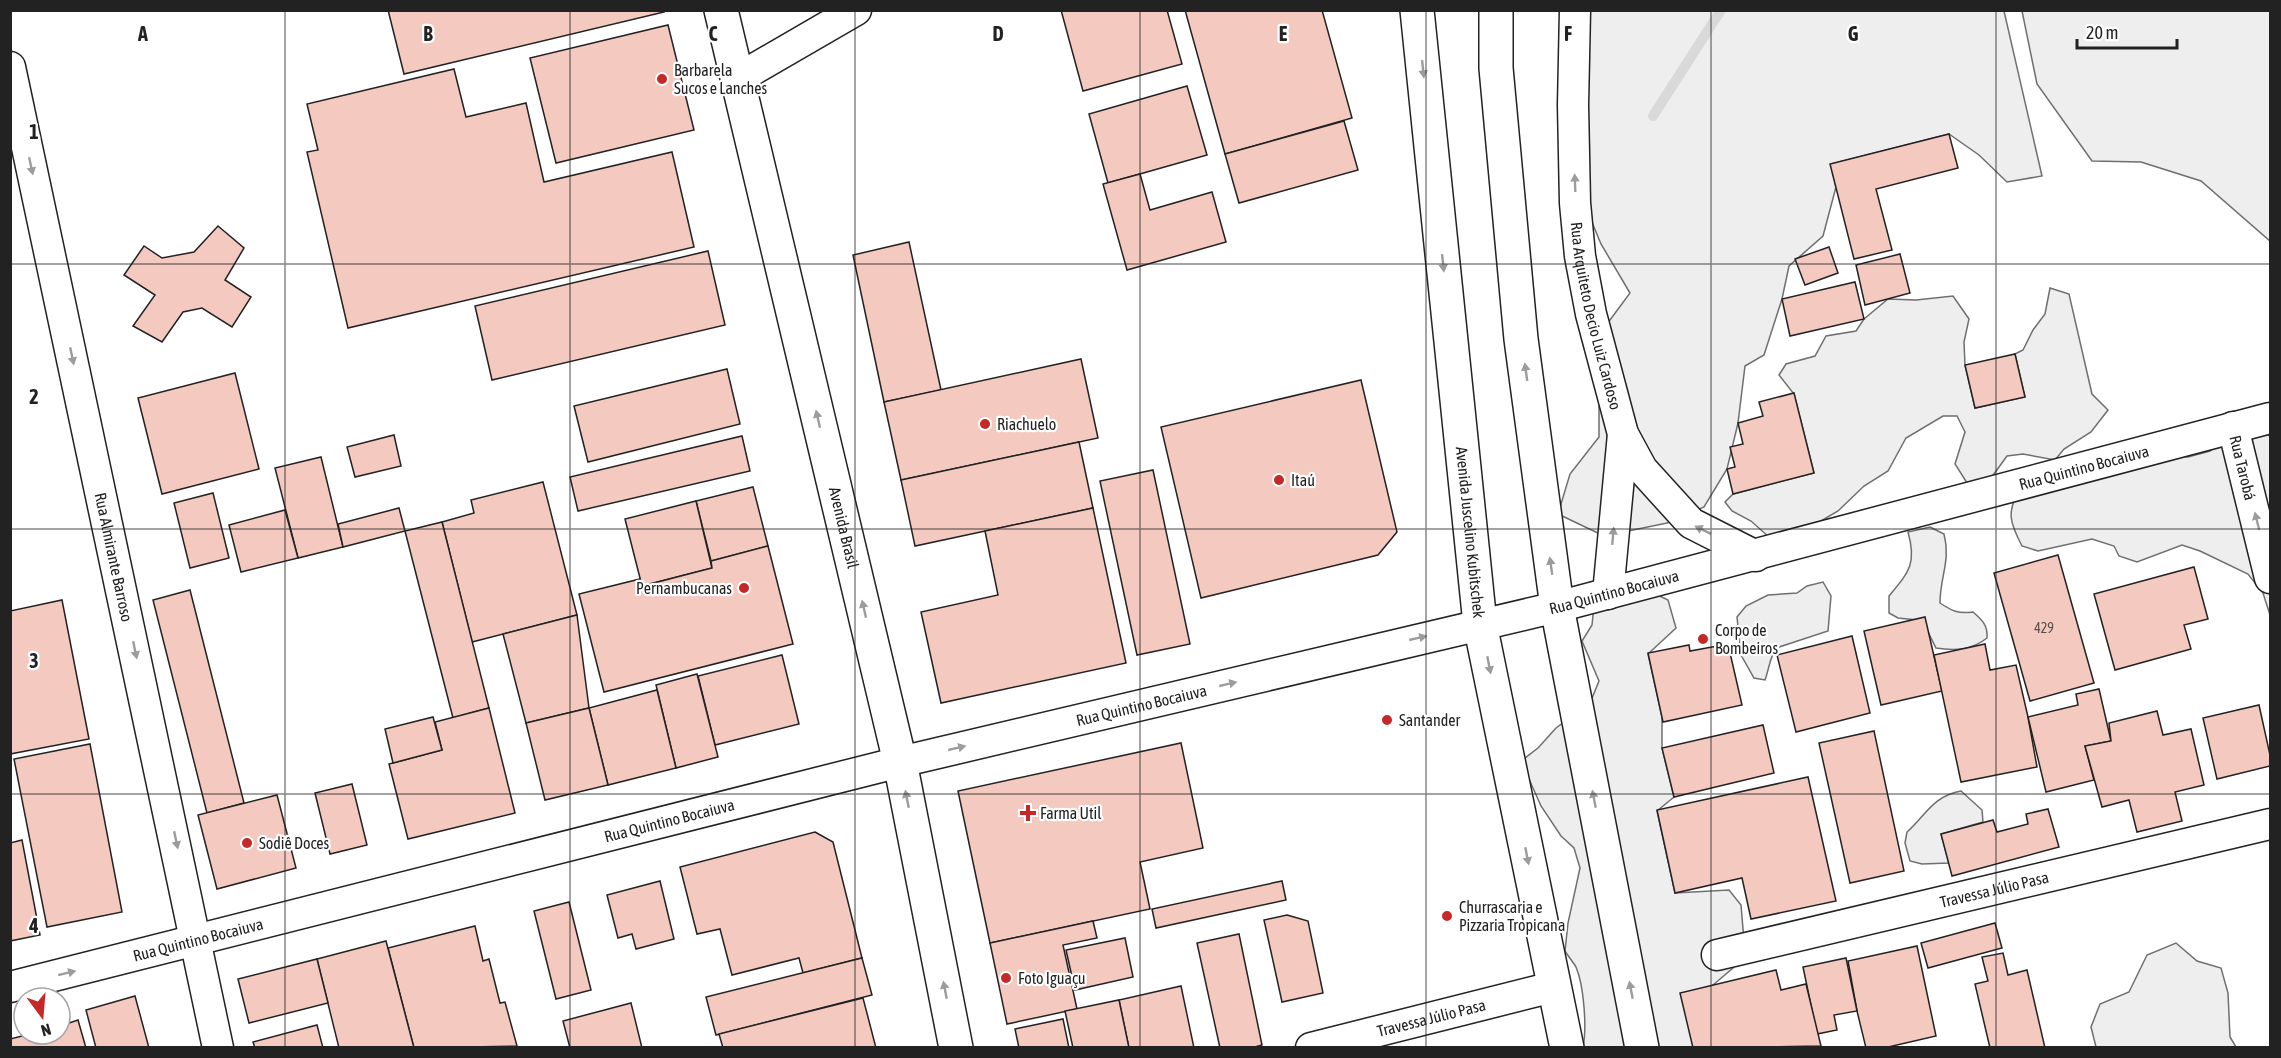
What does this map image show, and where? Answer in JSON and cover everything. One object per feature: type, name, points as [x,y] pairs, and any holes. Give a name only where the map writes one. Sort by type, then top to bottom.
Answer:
[{"type":"main road","name":"Avenida Brasil","points":[[721,10],[900,762],[956,1047]]},
{"type":"main road","name":"Avenida Juscelino Kubitschek","points":[[1417,10],[1480,624],[1567,1047]]},
{"type":"main road","points":[[1496,10],[1496,68],[1521,339],[1557,607],[1642,1047]]},
{"type":"street","points":[[737,79],[856,10]]},
{"type":"street","name":"Rua Arquiteto Decio Luiz Cardoso","points":[[1575,10],[1573,105],[1575,203],[1580,256],[1592,314],[1623,434],[1642,469],[1691,523],[1756,556]]},
{"type":"street","name":"Rua Almirante Barroso","points":[[10,68],[219,1047]]},
{"type":"street","name":"Rua Quintino Bocaiuva","points":[[10,987],[900,762],[1557,607],[2271,418]]},
{"type":"street","name":"Rua Tarobá","points":[[2233,427],[2271,578]]},
{"type":"street","points":[[1608,594],[1623,434]]},
{"type":"street","name":"Travessa Júlio Pasa","points":[[1717,955],[2271,824]]},
{"type":"street","name":"Travessa Júlio Pasa","points":[[1311,1047],[1553,987]]},
{"type":"shaded area","points":[[1581,11],[2004,11],[2042,176],[2007,182],[1979,155],[1949,134],[1831,164],[1836,187],[1823,236],[1789,266],[1782,299],[1764,355],[1745,366],[1738,423],[1727,469],[1704,507],[1667,523],[1604,536],[1558,514],[1570,474],[1599,437],[1599,392],[1607,324],[1630,293],[1601,244],[1579,191]]},
{"type":"shaded area","points":[[2022,11],[2270,11],[2270,241],[2201,181],[2141,162],[2092,161],[2037,84]]},
{"type":"shaded area","points":[[2050,288],[2069,294],[2092,394],[2108,410],[2091,432],[2064,449],[2055,460],[2023,454],[2007,456],[1991,478],[1969,486],[1955,464],[1965,432],[1957,416],[1943,416],[1906,438],[1888,471],[1864,486],[1838,511],[1806,530],[1770,538],[1751,521],[1732,511],[1725,502],[1733,494],[1814,473],[1794,394],[1779,375],[1786,364],[1815,356],[1826,336],[1856,331],[1864,319],[1888,299],[1916,300],[1953,296],[1969,319],[1964,342],[1965,365],[1975,408],[2025,397],[2015,354],[2023,350],[2033,330],[2045,314]]},
{"type":"shaded area","points":[[2256,429],[2270,436],[2270,615],[2263,593],[2248,574],[2200,551],[2182,545],[2137,562],[2119,556],[2114,546],[2092,539],[2038,551],[2022,546],[2012,524],[2011,511],[2020,489],[2149,453],[2188,457],[2210,451],[2230,435]]},
{"type":"shaded area","points":[[1930,527],[1944,534],[1946,544],[1940,603],[1955,611],[1973,612],[1982,620],[1987,630],[1987,638],[1969,647],[1936,648],[1928,632],[1917,620],[1898,618],[1889,613],[1889,596],[1906,574],[1911,560],[1912,552],[1908,532]]},
{"type":"shaded area","points":[[1823,582],[1831,596],[1828,631],[1776,648],[1765,680],[1754,678],[1741,655],[1737,617],[1746,606],[1768,595],[1797,593],[1807,586]]},
{"type":"shaded area","points":[[1641,587],[1668,600],[1676,628],[1648,654],[1662,717],[1662,748],[1674,797],[1657,811],[1675,893],[1729,890],[1741,905],[1744,941],[1733,968],[1713,985],[1693,996],[1700,1047],[1583,1047],[1585,1018],[1581,985],[1576,967],[1565,951],[1568,923],[1580,868],[1574,848],[1561,836],[1541,806],[1521,761],[1538,748],[1556,728],[1590,703],[1599,681],[1582,641],[1592,625],[1594,605]]},
{"type":"shaded area","points":[[1961,791],[1982,810],[1983,822],[1941,834],[1949,863],[1922,864],[1910,861],[1905,843],[1907,832],[1943,797]]},
{"type":"shaded area","points":[[2176,943],[2197,961],[2221,968],[2228,993],[2230,1037],[2236,1047],[2096,1047],[2091,1027],[2100,1004],[2129,992],[2147,955]]},
{"type":"building","points":[[388,10],[663,10],[664,12],[404,74]]},
{"type":"building","points":[[1061,10],[1167,10],[1182,64],[1083,91]]},
{"type":"building","points":[[1185,10],[1322,10],[1352,118],[1225,154]]},
{"type":"building","points":[[668,25],[694,130],[556,163],[530,58]]},
{"type":"building","points":[[454,69],[466,117],[526,103],[544,182],[672,152],[694,247],[348,328],[307,152],[318,150],[307,104]]},
{"type":"building","points":[[1187,86],[1207,155],[1108,183],[1089,114]]},
{"type":"building","points":[[1344,121],[1358,170],[1239,203],[1225,154]]},
{"type":"building","points":[[1949,134],[1958,168],[1876,189],[1892,250],[1854,259],[1830,164]]},
{"type":"building","points":[[1140,174],[1150,210],[1212,192],[1226,242],[1127,270],[1103,184]]},
{"type":"building","points":[[218,226],[244,248],[225,280],[251,297],[232,327],[202,308],[183,312],[162,342],[133,326],[155,295],[124,275],[144,246],[162,258],[194,252]]},
{"type":"building","points":[[909,242],[941,390],[884,402],[853,255]]},
{"type":"building","points":[[1829,247],[1838,273],[1805,285],[1795,259]]},
{"type":"building","points":[[708,251],[725,325],[492,380],[475,306]]},
{"type":"building","points":[[1900,254],[1910,293],[1865,305],[1856,265]]},
{"type":"building","points":[[1855,282],[1864,319],[1790,336],[1782,299]]},
{"type":"building","points":[[2015,354],[2025,397],[1975,408],[1965,365]]},
{"type":"building","points":[[1081,359],[1098,438],[901,480],[884,402]]},
{"type":"building","points":[[727,369],[740,424],[588,462],[574,406]]},
{"type":"building","points":[[235,373],[259,469],[162,494],[138,398]]},
{"type":"building","name":"Itaú","points":[[1361,380],[1397,532],[1378,555],[1201,598],[1161,427]]},
{"type":"building","points":[[1794,393],[1814,473],[1733,494],[1727,469],[1735,467],[1730,447],[1743,444],[1738,423],[1763,416],[1759,402]]},
{"type":"building","points":[[394,435],[401,466],[355,477],[347,447]]},
{"type":"building","points":[[742,436],[750,471],[578,511],[570,477]]},
{"type":"building","points":[[1079,442],[1093,508],[915,546],[901,480]]},
{"type":"building","points":[[321,457],[343,547],[298,558],[275,468]]},
{"type":"building","points":[[1153,470],[1190,644],[1137,655],[1100,481]]},
{"type":"building","points":[[543,482],[577,615],[472,642],[442,522],[474,513],[471,500]]},
{"type":"building","points":[[753,487],[768,546],[711,561],[696,501]]},
{"type":"building","points":[[213,493],[229,558],[190,568],[174,503]]},
{"type":"building","points":[[696,501],[712,568],[642,586],[625,519]]},
{"type":"building","points":[[399,508],[405,531],[343,547],[338,524]]},
{"type":"building","points":[[1093,508],[1126,663],[941,703],[921,612],[998,595],[985,531]]},
{"type":"building","points":[[285,510],[298,558],[241,572],[229,525]]},
{"type":"building","points":[[442,522],[489,708],[453,718],[405,531]]},
{"type":"building","points":[[768,546],[793,644],[604,692],[579,594],[640,579],[642,586],[712,568],[711,561]]},
{"type":"building","points":[[2058,555],[2094,683],[2030,701],[1994,573]]},
{"type":"building","points":[[2194,567],[2208,619],[2184,625],[2191,649],[2115,670],[2094,594]]},
{"type":"building","points":[[190,590],[244,803],[207,813],[153,600]]},
{"type":"building","points":[[62,600],[89,739],[10,754],[10,611]]},
{"type":"building","points":[[577,615],[589,708],[526,723],[503,634]]},
{"type":"building","points":[[1925,617],[1942,691],[1881,705],[1864,631]]},
{"type":"building","points":[[1852,636],[1870,713],[1796,732],[1777,655]]},
{"type":"building","points":[[1728,644],[1742,705],[1663,722],[1648,653],[1689,645],[1690,651]]},
{"type":"building","points":[[1985,644],[1990,670],[2016,665],[2037,767],[1961,782],[1934,655]]},
{"type":"building","points":[[782,655],[799,724],[715,745],[698,676]]},
{"type":"building","points":[[697,674],[718,757],[676,768],[656,685]]},
{"type":"building","points":[[2099,689],[2111,741],[2085,746],[2094,780],[2046,792],[2028,717],[2078,705],[2076,694]]},
{"type":"building","points":[[657,690],[676,768],[608,785],[589,708]]},
{"type":"building","points":[[2259,705],[2270,755],[2270,766],[2217,779],[2203,718]]},
{"type":"building","points":[[489,708],[515,813],[408,839],[389,764],[442,750],[435,722]]},
{"type":"building","points":[[589,708],[608,785],[545,800],[526,723]]},
{"type":"building","points":[[2157,711],[2163,735],[2191,729],[2204,785],[2175,792],[2182,821],[2137,832],[2129,800],[2102,807],[2085,746],[2111,741],[2109,723]]},
{"type":"building","points":[[433,717],[442,750],[393,763],[385,729]]},
{"type":"building","points":[[1763,725],[1774,773],[1674,797],[1662,748]]},
{"type":"building","points":[[1874,731],[1904,871],[1850,883],[1819,743]]},
{"type":"building","points":[[1181,743],[1203,848],[1140,862],[1150,909],[990,943],[958,791]]},
{"type":"building","points":[[90,744],[122,912],[47,927],[14,759]]},
{"type":"building","points":[[1808,777],[1836,901],[1751,919],[1742,878],[1675,893],[1657,810]]},
{"type":"building","points":[[352,784],[367,845],[330,854],[315,793]]},
{"type":"building","points":[[277,795],[296,868],[217,889],[198,815]]},
{"type":"building","points":[[2048,809],[2059,847],[1952,876],[1941,834],[1993,820],[1997,832],[2028,824],[2026,814]]},
{"type":"building","points":[[815,832],[833,842],[862,958],[803,973],[799,958],[732,975],[720,929],[697,934],[680,867]]},
{"type":"building","points":[[22,840],[40,935],[10,941],[10,843]]},
{"type":"building","points":[[660,881],[674,939],[636,949],[632,934],[618,938],[607,895]]},
{"type":"building","points":[[1282,881],[1286,900],[1156,928],[1152,909]]},
{"type":"building","points":[[569,902],[591,990],[556,999],[534,911]]},
{"type":"building","points":[[1287,915],[1308,921],[1323,993],[1282,1002],[1264,920]]},
{"type":"building","points":[[1093,921],[1097,938],[1063,945],[1077,1009],[1007,1024],[990,943]]},
{"type":"building","points":[[1995,923],[2002,948],[1928,968],[1921,943]]},
{"type":"building","points":[[475,926],[483,961],[489,959],[500,1003],[505,1002],[517,1046],[414,1048],[388,948]]},
{"type":"building","points":[[1239,934],[1262,1045],[1251,1048],[1220,1048],[1197,943]]},
{"type":"building","points":[[1125,938],[1133,977],[1075,990],[1066,950]]},
{"type":"building","points":[[386,941],[414,1048],[339,1048],[317,959]]},
{"type":"building","points":[[1917,946],[1936,1036],[1884,1048],[1866,1048],[1848,961]]},
{"type":"building","points":[[2003,953],[2008,975],[2027,970],[2045,1048],[1990,1048],[1975,984],[1988,981],[1982,957]]},
{"type":"building","points":[[862,958],[872,995],[716,1035],[706,997]]},
{"type":"building","points":[[1846,958],[1857,1011],[1834,1015],[1837,1030],[1817,1034],[1803,967]]},
{"type":"building","points":[[317,959],[328,1003],[249,1023],[238,979]]},
{"type":"building","points":[[1776,970],[1781,990],[1806,984],[1821,1046],[1693,1048],[1680,993]]},
{"type":"building","points":[[1181,986],[1194,1048],[1129,1048],[1119,1000]]},
{"type":"building","points":[[135,996],[149,1048],[96,1048],[86,1010]]},
{"type":"building","points":[[863,998],[876,1048],[723,1048],[719,1034]]},
{"type":"building","points":[[1119,1000],[1129,1048],[1073,1048],[1065,1011]]},
{"type":"building","points":[[631,1003],[642,1048],[570,1048],[563,1021]]},
{"type":"building","points":[[1063,1019],[1069,1048],[1019,1048],[1015,1029]]},
{"type":"building","points":[[78,1020],[86,1048],[10,1048],[10,1039],[12,1038],[12,1046],[72,1046],[72,1022]]},
{"type":"building","points":[[317,1025],[323,1048],[255,1048],[253,1042]]},
{"type":"waterway","points":[[1653,116],[1721,10]]},
{"type":"place","name":"Barbarela Sucos e Lanches","points":[[662,79]]},
{"type":"place","name":"Riachuelo","points":[[985,424]]},
{"type":"place","name":"Itaú","points":[[1279,480]]},
{"type":"place","name":"Pernambucanas","points":[[744,588]]},
{"type":"place","name":"Corpo de Bombeiros","points":[[1703,639]]},
{"type":"place","name":"Santander","points":[[1387,720]]},
{"type":"place","name":"Farma Util","points":[[1028,813]]},
{"type":"place","name":"Sodiê Doces","points":[[247,843]]},
{"type":"place","name":"Churrascaria e Pizzaria Tropicana","points":[[1447,916]]},
{"type":"place","name":"Foto Iguaçu","points":[[1006,978]]}]
